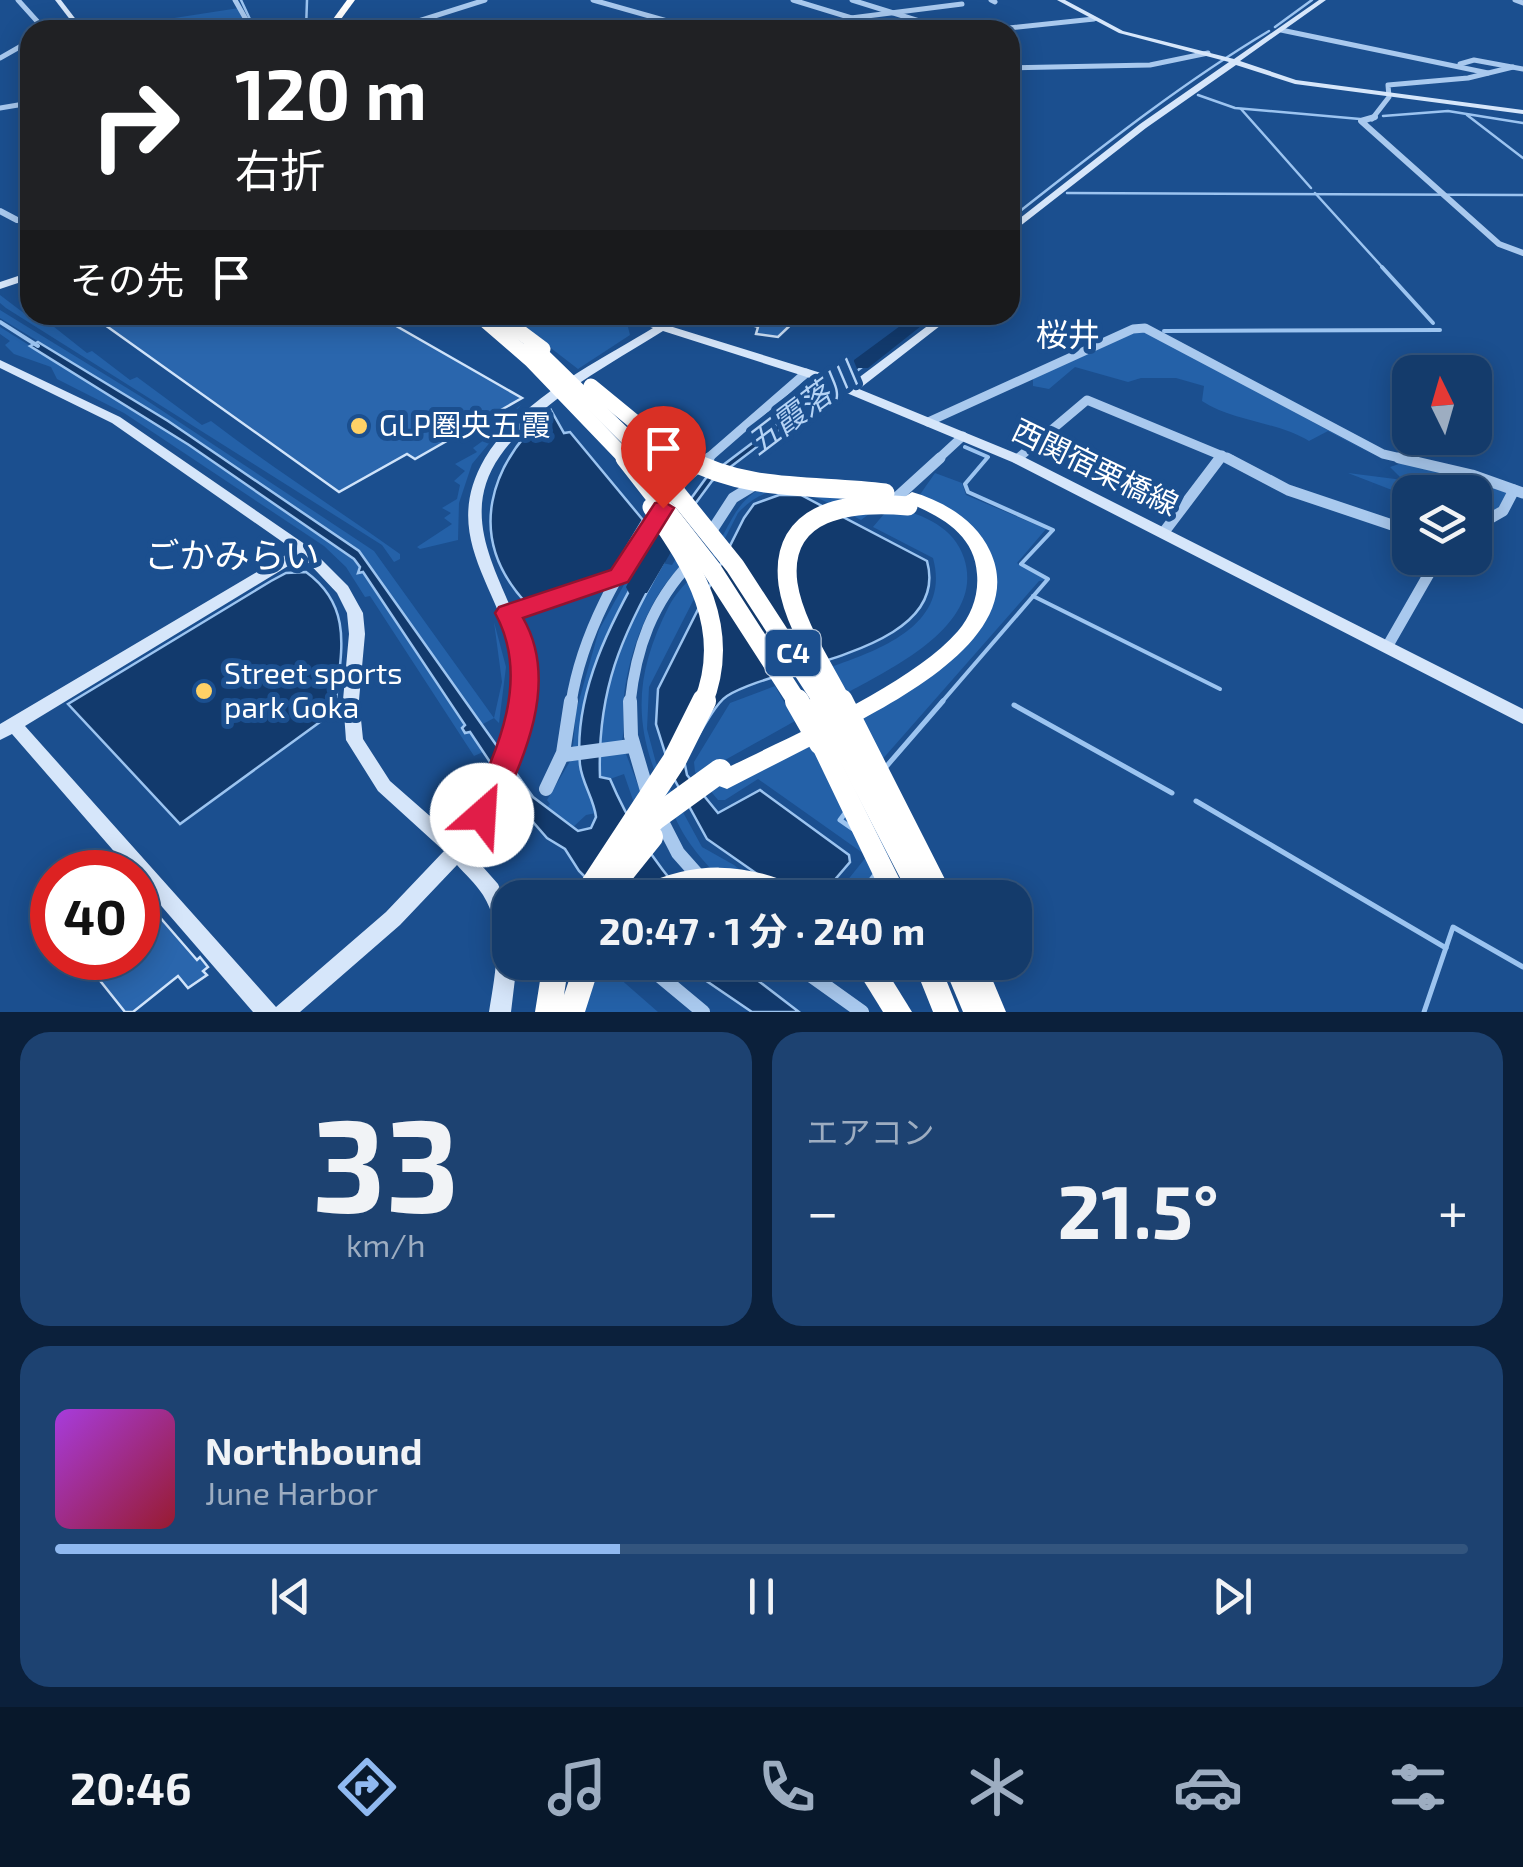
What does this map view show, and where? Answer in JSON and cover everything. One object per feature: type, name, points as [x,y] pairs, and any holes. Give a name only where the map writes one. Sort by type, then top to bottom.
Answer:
[{"type":"highway","points":[[326,20],[341,0]]},
{"type":"highway","points":[[336,20],[351,0]]},
{"type":"highway","name":"C4","points":[[491,325],[560,388],[608,439],[691,538],[748,616],[822,743],[888,880]]},
{"type":"highway","name":"C4","points":[[508,325],[641,450],[740,574],[795,656],[870,785],[915,880]]},
{"type":"highway","points":[[509,325],[660,444],[707,470],[768,485],[876,491],[951,517],[983,554],[990,581],[982,610],[960,642],[916,675],[723,775],[642,829],[592,880]]},
{"type":"highway","points":[[588,880],[696,725],[716,669],[715,632],[696,576],[608,439]]},
{"type":"highway","points":[[910,502],[858,503],[812,519],[786,554],[786,580],[798,616],[931,880]]},
{"type":"highway","points":[[617,880],[655,833],[723,775]]},
{"type":"highway","points":[[698,880],[741,880]]},
{"type":"highway","points":[[548,1012],[553,980]]},
{"type":"highway","points":[[570,1012],[574,980]]},
{"type":"highway","points":[[570,1012],[582,980]]},
{"type":"highway","points":[[878,980],[899,1012]]},
{"type":"highway","points":[[933,980],[946,1012]]},
{"type":"highway","points":[[962,980],[977,1012]]},
{"type":"highway","points":[[980,980],[993,1012]]},
{"type":"main road","name":"西関宿栗橋線","points":[[656,325],[825,378]]},
{"type":"street","points":[[18,0],[36,20]]},
{"type":"street","points":[[421,20],[484,0]]},
{"type":"street","points":[[593,0],[665,20]]},
{"type":"street","points":[[793,0],[857,20]]},
{"type":"street","points":[[852,0],[914,20]]},
{"type":"street","points":[[1060,0],[1120,32],[1212,54],[1304,84],[1523,112]]},
{"type":"street","points":[[1020,224],[1142,126],[1323,0]]},
{"type":"street","points":[[1515,0],[1523,2]]},
{"type":"street","points":[[851,18],[962,4]]},
{"type":"street","points":[[1020,27],[1094,19]]},
{"type":"street","points":[[1281,30],[1489,73]]},
{"type":"street","points":[[1020,68],[1150,65],[1212,54]]},
{"type":"street","points":[[1454,65],[1474,60],[1523,69]]},
{"type":"street","points":[[1512,67],[1468,78],[1388,84],[1389,96],[1373,118],[1361,121],[1500,244],[1523,252]]},
{"type":"street","points":[[848,388],[935,325]]},
{"type":"street","points":[[284,1012],[402,911],[457,851],[494,794],[512,754],[521,721],[523,666],[515,625],[474,540],[473,516],[487,466],[504,438],[538,408],[662,327]]},
{"type":"street","points":[[928,422],[985,392],[1019,382],[1133,329],[1145,328],[1382,454],[1437,466],[1518,492],[1504,511],[1492,517]]},
{"type":"street","points":[[0,363],[116,420],[304,550],[343,590],[354,614],[352,718],[356,740],[366,762],[394,795],[457,851],[490,890],[504,926],[508,950],[500,1012]]},
{"type":"street","points":[[546,789],[564,755],[574,688],[588,638],[641,537],[684,479],[806,372]]},
{"type":"street","name":"西関宿栗橋線","points":[[825,378],[1017,460],[1523,718]]},
{"type":"street","points":[[1017,460],[1087,400],[1222,455],[1288,490],[1392,525]]},
{"type":"street","points":[[702,880],[678,852],[643,784],[630,746],[630,696],[638,654],[673,578],[696,558],[727,504],[740,490],[770,479],[847,480],[866,484],[895,499],[963,436]]},
{"type":"street","points":[[1164,532],[1222,455]]},
{"type":"street","points":[[267,1012],[7,729],[304,550]]},
{"type":"street","points":[[1387,647],[1428,575]]},
{"type":"street","points":[[508,613],[620,576]]},
{"type":"street","points":[[564,755],[630,746]]},
{"type":"street","points":[[665,980],[703,1012]]},
{"type":"street","points":[[817,980],[862,1012]]},
{"type":"shaded area","points":[[239,8],[244,20],[161,20]]},
{"type":"shaded area","points":[[0,295],[20,310],[20,317],[6,308],[0,303]]},
{"type":"shaded area","points":[[0,310],[140,396],[374,551],[494,718],[479,722],[359,551],[168,421],[0,318]]},
{"type":"shaded area","points":[[33,325],[52,325],[130,380],[137,377],[202,425],[211,421],[400,554],[400,559],[394,562],[382,545]]},
{"type":"shaded area","points":[[521,325],[628,327],[630,335],[578,369]]},
{"type":"shaded area","points":[[0,327],[189,445],[354,559],[360,567],[357,572],[363,572],[466,725],[465,733],[469,731],[483,752],[474,756],[370,596],[365,597],[346,567],[324,546],[124,413],[57,379],[51,367],[14,354],[5,345],[10,341],[0,334]]},
{"type":"shaded area","points":[[1130,332],[1147,332],[1381,459],[1328,431],[1309,441],[1214,408],[1202,401],[1204,386],[1176,378],[1128,382],[1075,367],[1049,389],[1033,386],[1033,379]]},
{"type":"shaded area","points":[[521,405],[472,464],[459,503],[458,540],[417,547],[452,524],[444,518],[451,513],[442,508],[457,499],[460,485],[454,481],[465,471],[455,464],[477,452],[473,448],[484,440],[480,437]]},
{"type":"shaded area","points":[[1402,463],[1432,470],[1424,464],[1472,475],[1398,475],[1390,467]]},
{"type":"shaded area","points":[[935,473],[962,483],[966,495],[1046,529],[1017,563],[1046,580],[1039,581],[880,762],[908,818],[877,880],[848,880],[867,856],[758,779],[725,800],[718,800],[695,772],[694,762],[730,703],[775,686],[795,721],[716,765],[731,784],[925,675],[995,586],[990,556],[982,543],[919,496]]},
{"type":"shaded area","points":[[1348,473],[1392,479],[1392,490]]},
{"type":"shaded area","points":[[1492,483],[1508,494],[1501,507],[1492,512]]},
{"type":"shaded area","points":[[853,484],[888,500],[861,520],[798,492],[768,492],[753,500],[738,513],[649,687],[647,729],[656,763],[702,847],[753,880],[720,880],[687,839],[655,772],[643,724],[644,679],[657,631],[674,598],[708,560],[747,498],[769,485]]},
{"type":"shaded area","points":[[890,507],[924,517],[944,529],[964,558],[967,582],[961,604],[930,641],[845,694],[831,667],[890,642],[922,617],[932,600],[936,581],[933,558],[873,527]]},
{"type":"shaded area","points":[[657,525],[659,528],[642,557],[647,559],[612,621],[594,671],[588,717],[596,813],[586,815],[572,828],[546,808],[550,804],[547,800],[572,758],[576,711],[599,630]]},
{"type":"shaded area","points":[[677,557],[682,565],[650,608],[627,679],[618,752],[626,754],[641,793],[634,803],[624,774],[610,779],[600,777],[607,691],[624,640],[662,563],[672,565]]},
{"type":"shaded area","points":[[494,622],[506,667],[499,723],[494,718],[502,682]]},
{"type":"shaded area","points":[[592,980],[621,980],[658,1012],[582,1012]]},
{"type":"water","points":[[38,342],[168,421],[359,551],[533,797],[578,831],[591,828],[596,817],[580,765],[579,738],[589,684],[621,606],[647,559],[663,563],[635,615],[615,665],[603,718],[600,777],[610,779],[625,811],[671,880],[588,880],[565,849],[547,838],[520,807],[470,732],[465,733],[465,725],[363,572],[358,573],[360,567],[354,559],[189,445],[30,346]]},
{"type":"water","points":[[882,345],[887,348],[712,481],[684,519],[679,515],[706,478]]},
{"type":"water","points":[[551,410],[564,433],[570,432],[643,520],[611,573],[526,603],[507,578],[495,552],[492,502],[512,453]]},
{"type":"water","points":[[779,495],[801,495],[927,561],[928,591],[913,616],[888,635],[856,650],[727,696],[684,760],[687,775],[718,813],[760,790],[849,855],[850,862],[835,880],[766,880],[707,839],[672,775],[656,724],[658,689],[754,504]]},
{"type":"water","points":[[306,572],[322,586],[339,618],[341,653],[335,711],[180,824],[68,704],[271,581],[286,573]]},
{"type":"water","points":[[705,980],[757,980],[799,1012],[752,1012]]},
{"type":"building","name":"GLP圏央五霞","points":[[105,325],[394,325],[522,398],[415,459],[407,454],[339,492]]},
{"type":"building","points":[[752,325],[791,325],[778,337],[756,334],[758,327]]},
{"type":"building","points":[[160,917],[197,960],[200,957],[208,967],[203,971],[207,975],[188,988],[178,976],[133,1012],[125,1012],[100,980],[160,980]]},
{"type":"waterway","points":[[241,0],[250,20]]},
{"type":"waterway","points":[[306,20],[307,0]]},
{"type":"waterway","name":"五霞落川","points":[[1275,27],[1312,0]]},
{"type":"waterway","name":"五霞落川","points":[[1020,211],[1169,97],[1269,31]]},
{"type":"waterway","points":[[1198,95],[1235,108],[1360,119]]},
{"type":"waterway","points":[[1241,109],[1311,188]]},
{"type":"waterway","points":[[1383,116],[1448,111],[1523,123]]},
{"type":"waterway","points":[[1467,115],[1523,158]]},
{"type":"waterway","points":[[1067,193],[1316,194]]},
{"type":"waterway","points":[[1316,194],[1523,195]]},
{"type":"waterway","points":[[1316,194],[1384,269]]},
{"type":"waterway","points":[[1382,267],[1433,323]]},
{"type":"waterway","points":[[0,322],[38,346]]},
{"type":"waterway","name":"五霞落川","points":[[861,364],[913,325]]},
{"type":"waterway","points":[[1164,331],[1440,330]]},
{"type":"waterway","points":[[965,447],[988,457],[965,484],[968,492],[1053,530],[1021,564],[1048,579],[1033,596]]},
{"type":"waterway","name":"五霞落川","points":[[638,587],[681,516]]},
{"type":"waterway","points":[[941,703],[1033,596]]},
{"type":"waterway","points":[[1033,596],[1220,689]]},
{"type":"waterway","points":[[885,768],[943,701]]},
{"type":"waterway","points":[[1014,705],[1172,793]]},
{"type":"waterway","points":[[1196,801],[1446,948]]},
{"type":"waterway","points":[[846,812],[840,820],[853,829]]},
{"type":"waterway","points":[[871,880],[877,872]]},
{"type":"waterway","points":[[1446,948],[1453,927],[1523,967]]},
{"type":"waterway","points":[[1424,1012],[1446,948]]},
{"type":"place","name":"GLP圏央五霞","points":[[359,426]]},
{"type":"place","name":"Street sports park Goka","points":[[204,691]]},
{"type":"district","name":"桜井","points":[[1068,335]]},
{"type":"district","name":"ごかみらい","points":[[232,556]]},
{"type":"route","points":[[482,815],[512,754],[521,721],[523,666],[515,625],[508,613],[620,576],[641,537],[663,508]]}]
